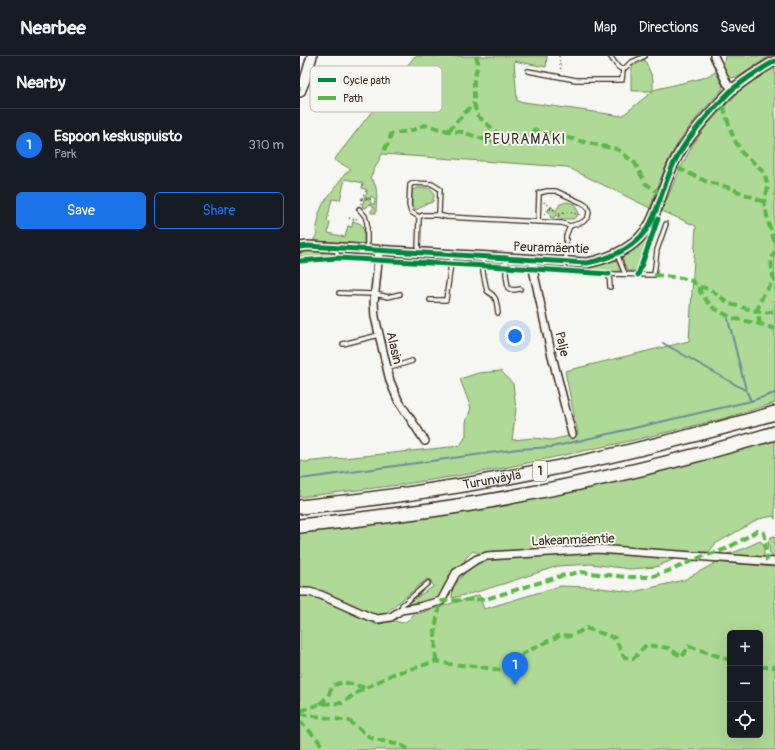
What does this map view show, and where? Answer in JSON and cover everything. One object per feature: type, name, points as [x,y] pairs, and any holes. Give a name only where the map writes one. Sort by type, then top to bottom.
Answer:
[{"type":"highway","name":"Turunväylä","points":[[300,507],[384,498],[539,471],[659,444],[775,413]]},
{"type":"highway","name":"Turunväylä","points":[[300,526],[389,516],[497,499],[602,478],[726,448],[775,433]]},
{"type":"street","points":[[300,92],[312,56]]},
{"type":"street","points":[[714,56],[727,83],[733,89]]},
{"type":"street","name":"Peuramäentie","points":[[300,247],[308,246],[588,262],[600,260],[617,254],[631,245],[650,225],[676,159],[689,138],[703,120],[733,89],[775,61]]},
{"type":"street","name":"Alasin","points":[[379,251],[375,294],[375,316],[390,382],[398,400],[425,442]]},
{"type":"street","name":"Palje","points":[[534,259],[533,269],[551,352],[572,434]]},
{"type":"street","name":"Lakeanmäentie","points":[[401,610],[441,601],[456,573],[477,559],[487,556],[597,548],[775,562]]},
{"type":"street","points":[[300,592],[309,592],[320,595],[370,618],[378,619],[391,617],[401,610]]},
{"type":"lane","points":[[610,56],[618,67],[623,70]]},
{"type":"lane","points":[[528,71],[576,80],[622,80],[623,70],[630,63],[645,56]]},
{"type":"lane","points":[[438,215],[440,189],[432,184],[413,183],[410,185],[410,212],[419,217],[423,215],[438,215],[447,217],[538,222],[561,223],[570,226],[584,221],[588,217],[589,212],[587,206],[576,200],[556,192],[547,191],[539,193],[538,222]]},
{"type":"lane","points":[[359,209],[365,216],[367,223],[368,250]]},
{"type":"lane","points":[[418,252],[419,217]]},
{"type":"lane","points":[[610,287],[608,274],[654,276],[657,250],[666,224]]},
{"type":"lane","points":[[566,261],[566,236],[570,226]]},
{"type":"lane","points":[[337,258],[338,248]]},
{"type":"lane","points":[[617,254],[625,274]]},
{"type":"lane","points":[[430,300],[446,300],[452,255]]},
{"type":"lane","points":[[484,256],[483,272],[487,291],[494,295],[498,313]]},
{"type":"lane","points":[[506,258],[508,288],[513,290],[520,289]]},
{"type":"lane","points":[[340,293],[375,294],[388,297],[400,294]]},
{"type":"lane","points":[[343,344],[379,335]]},
{"type":"lane","points":[[387,369],[412,361]]},
{"type":"lane","points":[[401,610],[402,605],[428,583]]},
{"type":"path","points":[[559,56],[563,78]]},
{"type":"path","points":[[366,191],[362,198],[372,199]]},
{"type":"path","points":[[539,201],[544,202],[552,208],[558,214],[561,223]]},
{"type":"path","points":[[544,222],[544,213],[552,208]]},
{"type":"path","points":[[558,214],[569,212],[574,213],[580,215],[584,221]]},
{"type":"green space","points":[[415,56],[547,56],[546,67],[514,61],[517,101],[622,116],[653,91],[631,91],[631,69],[633,66],[645,60],[653,79],[653,90],[703,78],[716,72],[723,86],[722,90],[692,124],[673,151],[665,167],[650,208],[567,167],[382,154],[370,178],[375,185],[376,190],[376,213],[371,213],[374,207],[370,204],[366,208],[362,207],[364,199],[370,199],[370,202],[374,205],[375,199],[371,196],[370,198],[364,198],[367,190],[362,188],[363,183],[345,179],[340,200],[332,199],[327,221],[330,222],[328,233],[345,237],[348,226],[352,227],[353,221],[360,224],[364,230],[364,244],[313,241],[317,234],[316,231],[319,213],[323,204],[344,175],[351,169],[334,160],[371,112],[442,112],[442,66],[407,66]]},
{"type":"green space","points":[[725,56],[770,56],[738,77],[730,78],[724,68]]},
{"type":"green space","points":[[775,65],[775,403],[722,419],[639,439],[504,468],[399,485],[300,497],[300,460],[305,462],[460,446],[466,436],[466,422],[471,408],[460,379],[478,373],[501,371],[513,384],[516,409],[512,440],[534,438],[551,440],[578,434],[565,371],[689,341],[696,226],[662,211],[683,163],[703,130],[737,94],[738,90]]},
{"type":"green space","points":[[418,188],[431,189],[434,196],[432,202],[415,210],[412,205],[412,190]]},
{"type":"green space","points":[[567,202],[574,204],[578,211],[577,216],[573,219],[560,219],[556,215],[554,218],[551,218],[548,209],[552,207],[556,211],[560,204]]},
{"type":"green space","points":[[653,227],[638,268],[635,271],[628,271],[624,264],[622,255]]},
{"type":"green space","points":[[308,250],[334,252],[334,256],[300,260],[300,251]]},
{"type":"green space","points":[[340,252],[371,254],[370,258],[340,256]]},
{"type":"green space","points":[[384,255],[448,258],[447,262],[384,259]]},
{"type":"green space","points":[[453,259],[479,260],[479,264],[453,263]]},
{"type":"green space","points":[[615,259],[620,268],[618,272],[539,268],[539,264],[587,266],[597,265]]},
{"type":"green space","points":[[509,262],[529,263],[529,267],[508,266]]},
{"type":"green space","points":[[775,439],[775,519],[773,516],[759,519],[715,544],[709,552],[691,552],[656,567],[630,569],[591,564],[558,566],[477,592],[452,598],[453,587],[467,570],[489,557],[473,551],[462,565],[449,575],[444,591],[437,600],[406,607],[407,603],[433,587],[431,580],[427,579],[382,616],[374,616],[300,589],[300,532]]},
{"type":"green space","points":[[775,536],[775,558],[773,558],[770,553],[768,541],[771,537]]},
{"type":"green space","points":[[760,541],[764,544],[764,556],[762,558],[724,555],[738,551]]},
{"type":"green space","points":[[717,562],[775,567],[775,750],[300,750],[300,593],[315,594],[369,619],[374,624],[381,624],[391,620],[402,623],[407,621],[413,615],[479,595],[484,609],[560,586],[592,587],[633,592],[684,580]]},
{"type":"waterway","points":[[728,319],[746,390],[751,401],[775,393]]},
{"type":"waterway","points":[[663,343],[745,390]]},
{"type":"waterway","points":[[300,479],[518,449],[552,447],[751,401]]},
{"type":"marked path","points":[[476,56],[478,62],[474,81],[474,103],[477,115],[507,144]]},
{"type":"marked path","points":[[448,131],[474,103]]},
{"type":"marked path","points":[[723,106],[733,137],[742,153],[764,172],[768,187],[764,202],[775,243]]},
{"type":"marked path","points":[[384,150],[389,142],[391,134],[413,130],[424,125],[448,131],[462,132],[486,140],[507,144],[517,144],[531,136],[534,130],[617,149],[635,163],[645,183],[662,193]]},
{"type":"marked path","points":[[678,168],[705,181],[730,188],[764,202]]},
{"type":"marked path","points":[[760,324],[757,311],[763,295],[774,280],[772,258],[775,252]]},
{"type":"marked path","points":[[654,275],[682,278],[692,281],[700,287],[709,289],[730,304],[764,313],[775,311]]},
{"type":"marked path","points":[[700,287],[700,292],[712,307],[732,318],[775,329]]},
{"type":"marked path","points":[[436,661],[435,628],[441,601],[486,599],[561,576],[580,572],[627,577],[650,577],[726,549],[757,531],[764,533],[767,561]]},
{"type":"marked path","points":[[300,711],[320,704],[342,703],[358,692],[393,674],[436,661],[448,664],[508,671],[524,653],[561,635],[572,636],[586,628],[615,638],[624,657],[633,659],[646,645],[668,648],[682,657],[689,646],[727,659]]},
{"type":"marked path","points":[[763,667],[775,667]]},
{"type":"marked path","points":[[320,704],[328,696],[333,685],[344,682],[366,688]]},
{"type":"marked path","points":[[300,714],[349,721],[371,738],[403,746],[409,750]]},
{"type":"marked path","points":[[300,721],[318,740],[324,750]]},
{"type":"cycle path","points":[[300,247],[308,246],[587,263],[614,255],[631,245],[645,232],[654,216],[676,159],[701,123],[728,93],[775,61]]},
{"type":"cycle path","points":[[638,275],[658,219]]},
{"type":"cycle path","points":[[300,261],[337,258],[609,274]]},
{"type":"place","name":"Espoon keskuspuisto","points":[[515,685]]},
{"type":"district","name":"PEURAMÄKI","points":[[525,139]]}]
